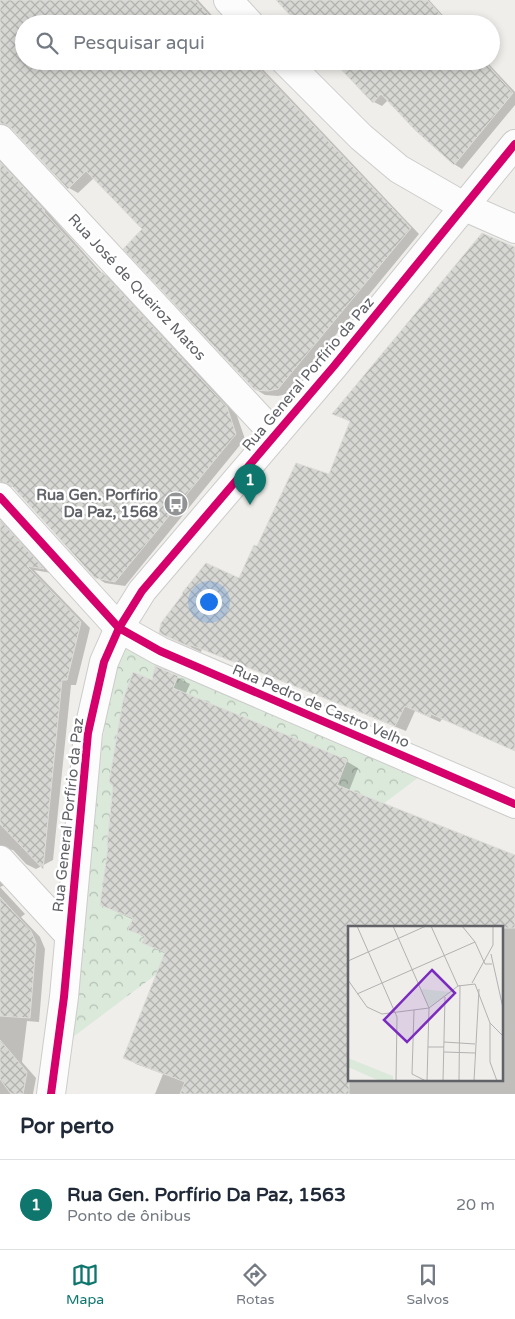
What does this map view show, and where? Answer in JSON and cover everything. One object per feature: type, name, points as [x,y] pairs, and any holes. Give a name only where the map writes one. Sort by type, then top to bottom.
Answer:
[{"type":"street","points":[[228,0],[242,15]]},
{"type":"street","points":[[294,70],[361,137],[399,169],[465,207],[515,229]]},
{"type":"street","name":"Rua José de Queiroz Matos","points":[[0,139],[275,435]]},
{"type":"street","name":"Rua General Porfírio da Paz","points":[[52,1094],[70,935],[88,734],[104,662],[119,628],[142,591],[275,435],[465,207],[515,144]]},
{"type":"street","name":"Rua Pedro de Castro Velho","points":[[0,496],[119,628],[160,650],[515,804]]},
{"type":"street","points":[[0,860],[70,935]]},
{"type":"green space","points":[[119,628],[431,768],[57,1049]]},
{"type":"building","points":[[0,0],[195,0],[209,15],[15,15],[15,70],[261,70],[411,228],[278,389],[268,391],[255,390],[123,249],[142,229],[86,171],[68,189],[11,128],[5,124],[0,124]]},
{"type":"building","points":[[276,0],[427,0],[441,15],[290,15]]},
{"type":"building","points":[[342,70],[492,70],[513,93],[454,165],[415,130],[381,94],[373,103]]},
{"type":"building","points":[[0,162],[100,274],[102,272],[227,407],[236,434],[115,582],[95,578],[12,486],[5,482],[0,482]]},
{"type":"building","points":[[482,233],[515,247],[515,751],[431,714],[430,717],[405,706],[395,726],[191,645],[190,647],[159,633],[161,623],[206,563],[239,578],[254,545],[257,546],[296,463],[329,474],[350,421],[332,414]]},
{"type":"building","points":[[0,520],[44,569],[27,566],[81,622],[67,680],[62,680],[43,869],[0,824]]},
{"type":"building","points":[[155,666],[178,676],[173,688],[347,760],[337,785],[515,855],[515,928],[502,928],[502,926],[348,926],[349,1094],[180,1094],[185,1082],[123,1058],[165,952],[142,943],[145,936],[128,930],[133,918],[100,905],[108,847],[113,786],[109,782],[123,700],[133,672],[152,680]]},
{"type":"building","points":[[0,897],[31,931],[36,943],[30,1018],[0,1016]]},
{"type":"building","points":[[0,1040],[27,1072],[23,1094],[11,1094],[0,1079]]},
{"type":"cycle path","points":[[51,1094],[64,997],[88,733],[104,662],[119,628],[142,591],[334,366],[515,144]]},
{"type":"cycle path","points":[[0,497],[119,628],[160,651],[515,804]]},
{"type":"place","name":"Rua Gen. Porfírio Da Paz, 1568","points":[[176,504]]},
{"type":"place","name":"Rua Gen. Porfírio Da Paz, 1563","points":[[250,505]]}]
